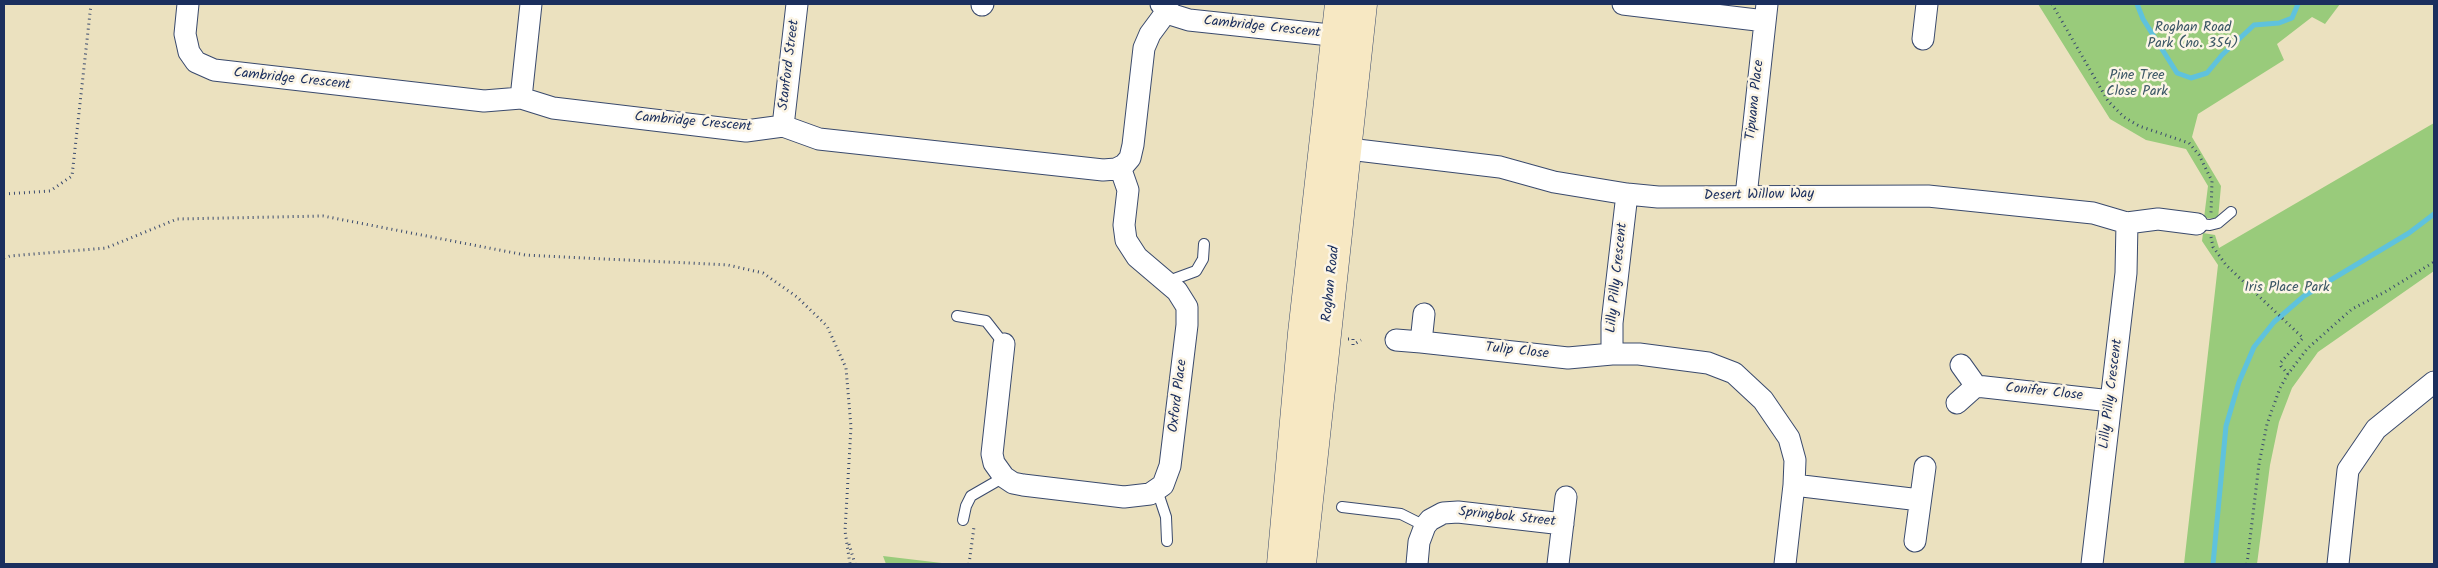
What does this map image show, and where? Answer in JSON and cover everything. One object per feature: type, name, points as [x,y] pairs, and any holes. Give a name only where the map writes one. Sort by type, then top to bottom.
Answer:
[{"type":"main road","name":"Roghan Road","points":[[1339,4],[1347,37]]},
{"type":"main road","name":"Roghan Road","points":[[1281,564],[1347,37],[1363,4]]},
{"type":"main road","name":"Roghan Road","points":[[1302,564],[1334,148]]},
{"type":"street","name":"Cambridge Crescent","points":[[188,4],[185,61],[225,72],[484,101],[521,98],[553,108],[746,131],[783,126],[819,139],[1104,170],[1120,167],[1127,162],[1132,150],[1144,48],[1164,7],[1180,18],[1189,20],[1347,37]]},
{"type":"street","points":[[521,98],[531,4]]},
{"type":"street","name":"Stanford Street","points":[[783,126],[797,4]]},
{"type":"street","points":[[1623,4],[1766,12]]},
{"type":"street","points":[[1923,39],[1927,4]]},
{"type":"street","name":"Tipuana Place","points":[[1746,196],[1766,12]]},
{"type":"street","name":"Desert Willow Way","points":[[1334,148],[1500,167],[1554,182],[1658,197],[1928,196],[2093,213],[2128,223],[2158,219],[2203,224]]},
{"type":"street","name":"Oxford Place","points":[[1120,167],[1128,190],[1124,225],[1126,240],[1138,257],[1183,298],[1187,307],[1187,325],[1170,466],[1165,480],[1157,490]]},
{"type":"street","name":"Lilly Pilly Crescent","points":[[1627,194],[1612,323],[1612,354],[1639,354],[1708,363],[1734,373],[1763,400],[1789,438],[1795,460],[1785,564]]},
{"type":"street","name":"Lilly Pilly Crescent","points":[[2092,564],[2126,273],[2128,223]]},
{"type":"street","points":[[1421,342],[1424,314]]},
{"type":"street","name":"Tulip Close","points":[[1396,340],[1568,358],[1612,354]]},
{"type":"street","points":[[1004,344],[992,445],[994,463],[1004,477],[1023,485],[1124,497],[1143,496],[1157,490]]},
{"type":"street","points":[[1958,403],[1976,386],[1961,365]]},
{"type":"street","points":[[2338,564],[2348,470],[2376,429],[2434,382]]},
{"type":"street","name":"Conifer Close","points":[[1976,386],[2111,401]]},
{"type":"street","points":[[1915,541],[1924,467]]},
{"type":"street","points":[[1794,485],[1920,500]]},
{"type":"street","name":"Springbok Street","points":[[1558,564],[1566,497]]},
{"type":"street","name":"Springbok Street","points":[[1425,526],[1436,516],[1451,512],[1563,524]]},
{"type":"street","points":[[1417,564],[1419,542],[1425,526]]},
{"type":"lane","points":[[2203,224],[2218,223],[2231,212]]},
{"type":"lane","points":[[1166,282],[1196,272],[1203,259],[1204,244]]},
{"type":"lane","points":[[957,316],[986,322],[1004,344]]},
{"type":"lane","points":[[963,520],[966,506],[972,496],[1004,477]]},
{"type":"lane","points":[[1157,490],[1166,517],[1166,541]]},
{"type":"lane","points":[[1342,506],[1401,514],[1425,526]]},
{"type":"path","points":[[4,194],[50,191],[72,176],[90,4]]},
{"type":"path","points":[[2052,4],[2108,101],[2124,117],[2139,126],[2189,143],[2199,155],[2212,181],[2203,224],[2217,255],[2303,338],[2282,359],[2281,366],[2288,374]]},
{"type":"path","points":[[4,258],[106,248],[177,219],[323,216],[525,255],[728,265],[763,273],[798,297],[827,326],[846,368],[851,427],[845,531],[850,564]]},
{"type":"path","points":[[2247,564],[2259,464],[2267,424],[2280,388],[2288,374],[2307,349],[2352,309],[2385,292],[2434,262]]},
{"type":"path","points":[[1340,339],[1353,339],[1353,345],[1361,340]]},
{"type":"path","points":[[970,564],[975,521]]},
{"type":"path","points":[[845,531],[855,564]]},
{"type":"green space","name":"Pine Tree Close Park","points":[[2038,4],[2340,4],[2325,24],[2312,17],[2277,44],[2284,60],[2198,114],[2192,137],[2221,186],[2218,219],[2204,218],[2208,186],[2186,149],[2146,140],[2110,119]]},
{"type":"green space","name":"Iris Place Park","points":[[2434,123],[2434,271],[2318,352],[2292,388],[2279,422],[2270,465],[2257,564],[2184,564],[2218,265],[2202,241],[2203,233],[2215,235],[2219,248]]},
{"type":"green space","points":[[883,556],[950,564],[886,564]]},
{"type":"waterway","points":[[2137,4],[2143,19],[2177,73],[2191,78],[2207,73],[2222,55],[2254,25],[2279,23],[2292,18],[2298,4]]},
{"type":"waterway","points":[[2213,564],[2226,426],[2239,382],[2254,347],[2274,322],[2304,296],[2409,233],[2434,214]]},
{"type":"park label","name":"Roghan Road Park (no. 354)","points":[[2193,38]]}]
